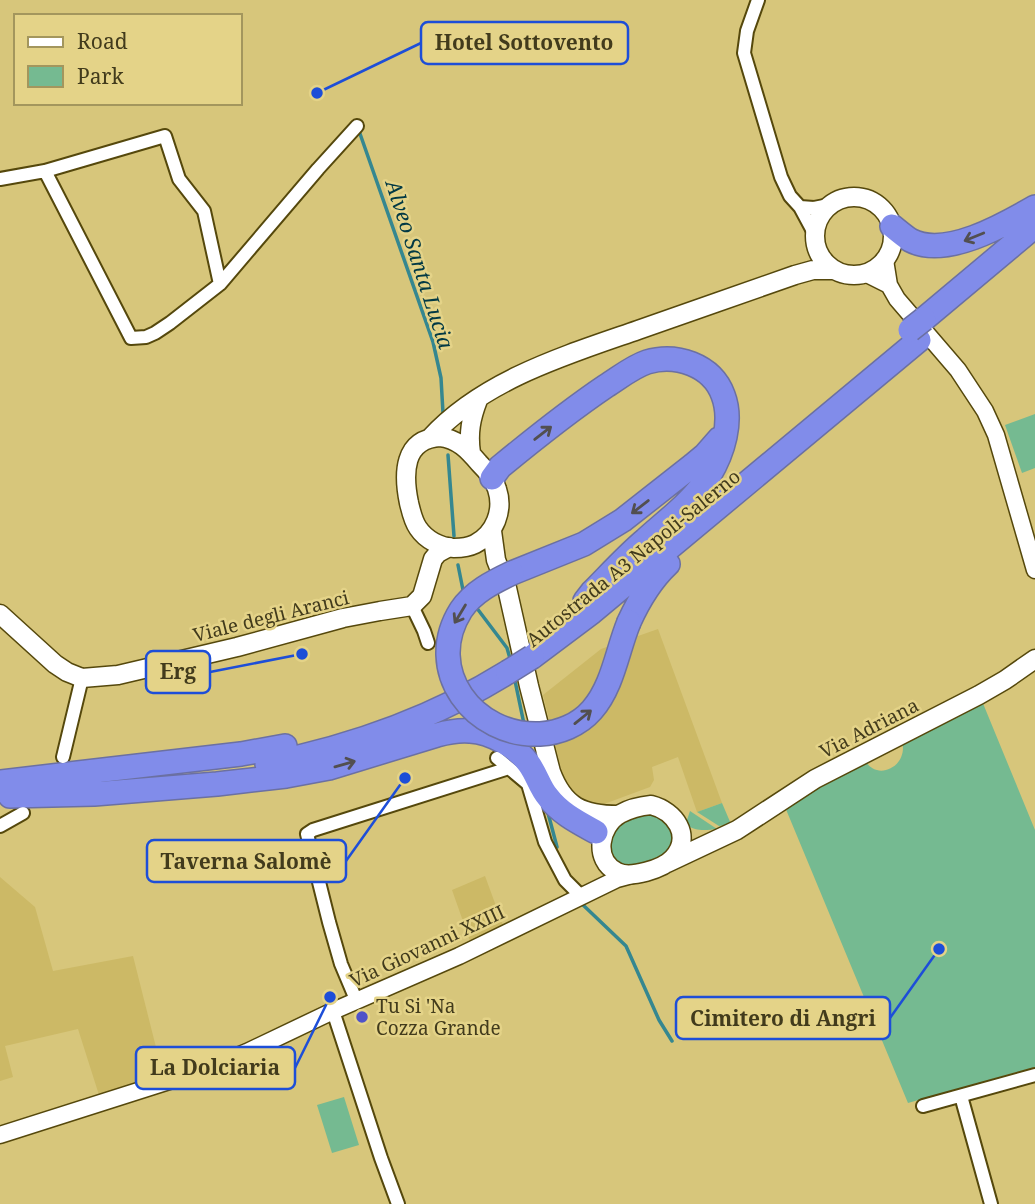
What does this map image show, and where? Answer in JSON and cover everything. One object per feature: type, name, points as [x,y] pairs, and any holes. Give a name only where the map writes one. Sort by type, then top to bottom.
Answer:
[{"type":"highway","points":[[892,226],[911,241],[940,246],[970,239],[1035,207]]},
{"type":"highway","name":"Autostrada A3 Napoli-Salerno","points":[[8,797],[306,742],[366,724],[506,666],[592,612],[782,454],[1035,226]]},
{"type":"highway","name":"Autostrada A3 Napoli-Salerno","points":[[531,650],[585,601],[921,330],[1035,244]]},
{"type":"highway","points":[[492,478],[509,459],[587,399],[629,370],[646,362],[661,359],[680,360],[697,366],[720,388],[725,401],[726,424],[718,459],[704,482],[688,501],[626,558],[585,601]]},
{"type":"highway","points":[[726,424],[705,455],[623,520],[584,544],[504,567],[462,608],[455,622],[449,650],[451,676],[458,692],[484,719],[513,733],[548,734],[562,731],[590,713],[607,686],[629,622],[661,570],[749,495],[782,454]]},
{"type":"highway","points":[[8,797],[217,785],[286,776],[329,768],[437,735],[472,730],[485,733],[517,752],[528,762],[546,795],[600,844]]},
{"type":"main road","points":[[795,275],[805,264],[816,222],[829,205],[839,199],[861,197],[881,207],[892,226],[893,238],[885,260],[876,268],[855,275],[844,274],[825,262],[818,253],[814,237]]},
{"type":"main road","points":[[504,567],[470,547],[449,547],[433,541],[416,525],[405,481],[407,461],[413,451],[441,425],[461,409],[508,381],[569,355],[795,275],[813,270],[835,270]]},
{"type":"main road","points":[[471,453],[469,433],[472,414],[478,400]]},
{"type":"main road","points":[[430,438],[457,441],[471,453],[497,488],[499,506],[492,531],[470,547]]},
{"type":"main road","points":[[420,530],[422,556],[427,574]]},
{"type":"main road","points":[[492,531],[504,567],[501,569],[556,785],[563,796],[582,811],[610,867],[618,873],[632,875],[667,863],[679,849],[680,828],[673,816],[660,807],[642,806],[618,815],[606,828],[600,844]]},
{"type":"main road","points":[[412,606],[422,596],[433,559],[449,547]]},
{"type":"main road","name":"Viale degli Aranci","points":[[82,678],[118,675],[343,618],[412,606]]},
{"type":"main road","points":[[0,614],[55,664],[82,678]]},
{"type":"main road","name":"Via Adriana","points":[[667,863],[737,830],[815,779],[979,695],[1035,659]]},
{"type":"main road","points":[[582,811],[618,815]]},
{"type":"main road","points":[[680,828],[703,835],[723,836]]},
{"type":"street","points":[[758,0],[747,31],[744,53],[781,177],[790,196],[800,207],[814,237]]},
{"type":"street","points":[[45,171],[131,338],[146,337],[170,323],[220,284],[357,126]]},
{"type":"street","points":[[0,179],[45,171],[165,136],[179,179],[204,211],[220,284]]},
{"type":"street","points":[[800,207],[829,205]]},
{"type":"street","points":[[885,260],[888,285],[903,307],[957,370],[985,411],[998,442],[1035,570]]},
{"type":"street","points":[[865,273],[888,285]]},
{"type":"street","points":[[412,606],[428,643]]},
{"type":"street","points":[[63,757],[82,678]]},
{"type":"street","points":[[497,758],[528,784],[545,842],[565,880],[588,893],[602,868],[600,844]]},
{"type":"street","points":[[357,1002],[341,964],[307,834],[509,768]]},
{"type":"street","points":[[0,826],[8,797]]},
{"type":"street","name":"Via Giovanni XXIII","points":[[0,1135],[204,1070],[459,956],[617,878],[632,875]]},
{"type":"street","points":[[333,1011],[398,1204]]},
{"type":"street","points":[[923,1106],[1035,1075]]},
{"type":"street","points":[[961,1096],[991,1204]]},
{"type":"shaded area","points":[[658,629],[722,803],[697,812],[678,757],[652,767],[654,780],[650,787],[596,807],[575,795],[564,780],[543,695],[601,649]]},
{"type":"shaded area","points":[[485,876],[503,925],[470,941],[452,890]]},
{"type":"shaded area","points":[[0,877],[35,907],[53,971],[133,956],[163,1075],[99,1095],[78,1029],[5,1046],[13,1077],[0,1081]]},
{"type":"green space","points":[[1035,414],[1035,468],[1022,473],[1005,425]]},
{"type":"green space","points":[[982,701],[1035,830],[1035,1067],[908,1103],[785,807],[816,786],[865,760],[876,770],[890,768],[901,758],[902,741]]},
{"type":"green space","points":[[722,803],[731,824],[719,826],[697,812]]},
{"type":"green space","points":[[690,811],[717,829],[698,830],[687,825]]},
{"type":"green space","points":[[652,814],[666,821],[672,830],[673,840],[668,850],[638,865],[627,866],[616,861],[610,851],[613,833],[628,820]]},
{"type":"green space","points":[[344,1097],[359,1145],[332,1153],[317,1105]]},
{"type":"waterway","name":"Alveo Santa Lucia","points":[[358,128],[433,342],[441,378],[443,413]]},
{"type":"waterway","name":"Alveo Santa Lucia","points":[[448,455],[454,536]]},
{"type":"waterway","name":"Alveo Santa Lucia","points":[[458,565],[465,593]]},
{"type":"waterway","name":"Alveo Santa Lucia","points":[[476,607],[507,648],[511,662]]},
{"type":"waterway","name":"Alveo Santa Lucia","points":[[514,676],[524,724]]},
{"type":"waterway","name":"Alveo Santa Lucia","points":[[548,813],[557,847]]},
{"type":"waterway","name":"Alveo Santa Lucia","points":[[582,904],[626,946],[659,1020],[672,1041]]},
{"type":"place","name":"Hotel Sottovento","points":[[317,93]]},
{"type":"place","name":"Erg","points":[[302,654]]},
{"type":"place","name":"Taverna Salomè","points":[[405,778]]},
{"type":"place","name":"Cimitero di Angri","points":[[939,949]]},
{"type":"place","name":"La Dolciaria","points":[[330,997]]},
{"type":"place","name":"Tu Si 'Na Cozza Grande","points":[[362,1017]]}]
